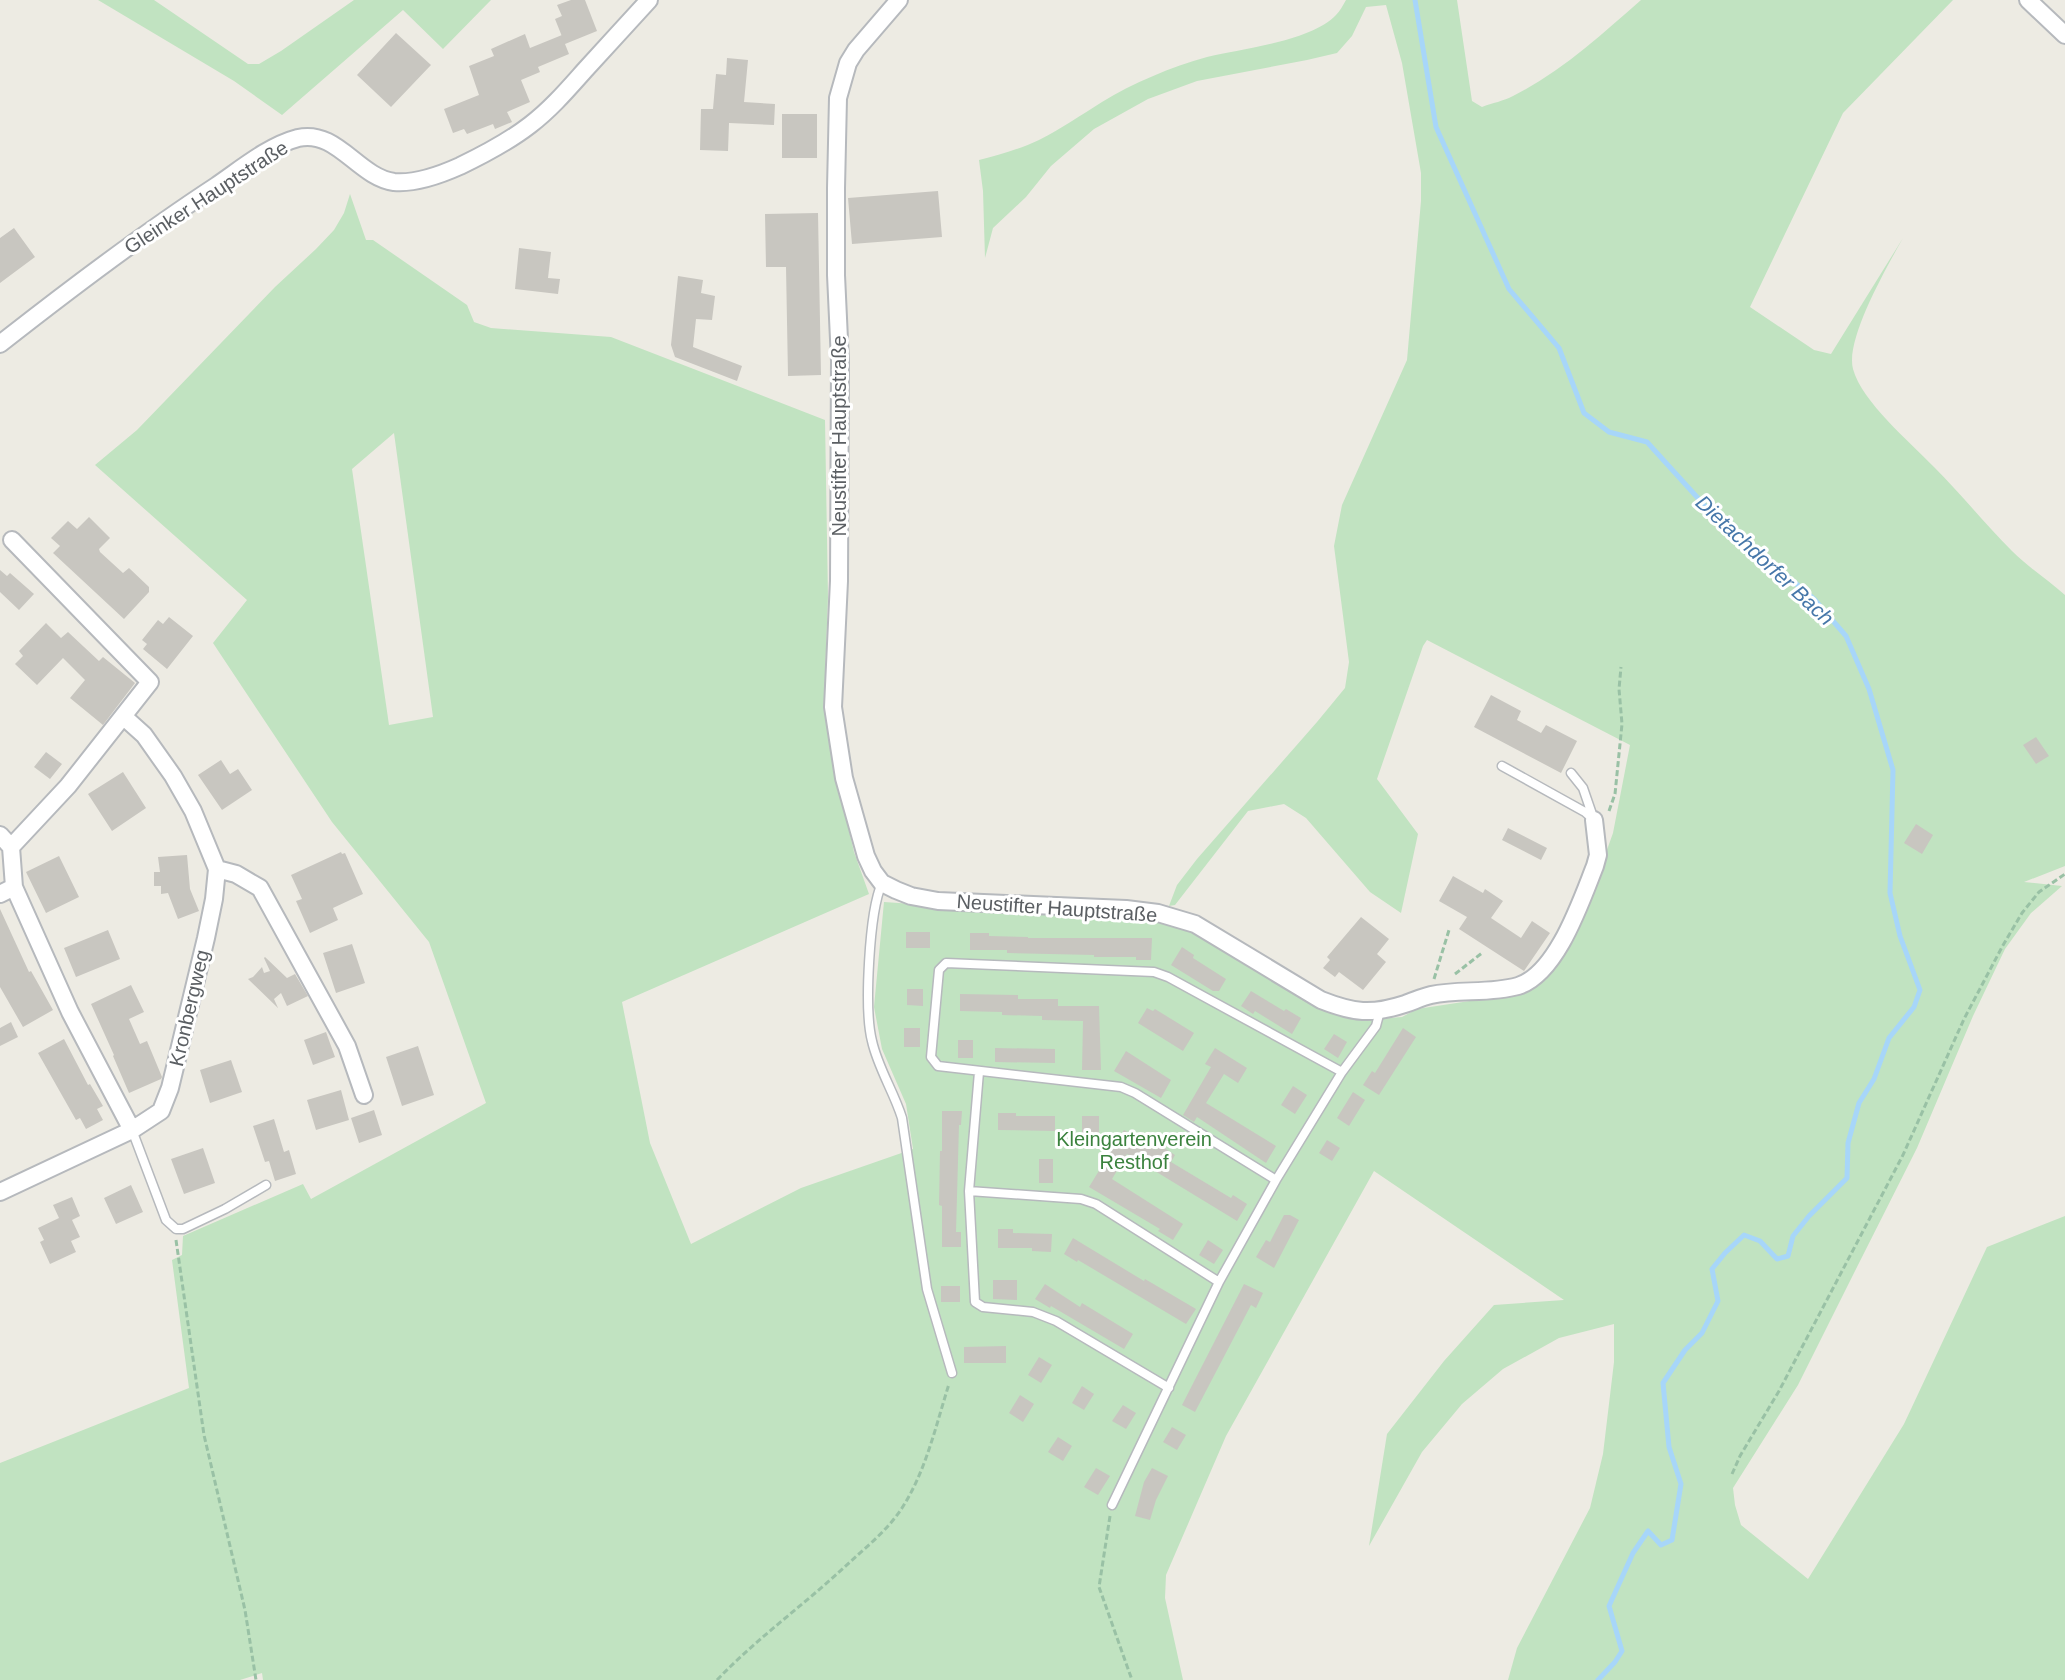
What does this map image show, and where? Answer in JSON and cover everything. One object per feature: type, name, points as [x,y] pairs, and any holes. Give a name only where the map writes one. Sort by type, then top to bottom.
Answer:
[{"type":"street","name":"Gleinker Hauptstraße","points":[[0,345],[156,225],[270,150],[297,139],[314,136],[331,143],[369,172],[393,182],[413,181],[444,173],[484,155],[532,123],[560,98],[649,0]]},
{"type":"street","name":"Neustifter Hauptstraße","points":[[899,0],[848,63],[838,98],[836,188],[836,275],[840,361],[838,581],[833,707],[844,778],[854,816],[873,871],[882,883],[911,896],[938,901],[1126,909],[1178,917],[1195,924],[1321,1000],[1356,1011],[1380,1011],[1430,995],[1506,989],[1525,983],[1539,973],[1559,945],[1595,866],[1601,817]]},
{"type":"street","points":[[2028,0],[2065,35]]},
{"type":"street","points":[[12,540],[150,682],[68,786],[5,841],[7,890],[132,1130]]},
{"type":"street","points":[[124,717],[144,735],[172,776],[193,811],[217,869],[236,874],[260,888],[347,1046],[364,1095]]},
{"type":"street","name":"Kronbergweg","points":[[0,1191],[132,1130],[157,1116],[164,1107],[206,938],[217,869]]},
{"type":"lane","points":[[1502,766],[1586,812],[1601,817]]},
{"type":"lane","points":[[1571,773],[1601,817]]},
{"type":"lane","points":[[882,883],[875,904],[868,1023],[875,1052],[897,1100],[902,1118],[927,1289],[952,1373]]},
{"type":"lane","points":[[1276,1180],[1135,1093],[1120,1087],[938,1065],[931,1057],[939,970],[946,963],[1154,972],[1168,977],[1342,1072]]},
{"type":"lane","points":[[1112,1505],[1220,1282],[1276,1180],[1342,1072],[1376,1026],[1380,1011]]},
{"type":"lane","points":[[979,1071],[969,1191],[975,1302],[984,1307],[1033,1312],[1056,1321],[1169,1388]]},
{"type":"lane","points":[[132,1130],[166,1220],[176,1229],[183,1229],[225,1209],[266,1185]]},
{"type":"lane","points":[[969,1191],[1081,1199],[1096,1204],[1220,1282]]},
{"type":"path","points":[[1601,817],[1615,794],[1622,724],[1618,689],[1621,668]]},
{"type":"path","points":[[1732,1473],[1779,1391],[1903,1155],[1964,1019],[2002,947],[2022,913],[2039,892],[2065,874]]},
{"type":"path","points":[[1430,995],[1449,930]]},
{"type":"path","points":[[176,1229],[176,1249],[204,1435],[245,1610],[256,1680]]},
{"type":"path","points":[[717,1680],[860,1553],[901,1510],[916,1484],[952,1373]]},
{"type":"path","points":[[1112,1505],[1099,1587],[1132,1680]]},
{"type":"green space","points":[[98,0],[154,0],[248,64],[259,64],[354,0],[491,0],[443,49],[403,10],[282,115],[234,81]]},
{"type":"green space","name":"Kleingartenverein Resthof","points":[[1346,0],[1457,0],[1472,101],[1482,107],[1509,98],[1548,76],[1641,0],[1953,0],[1843,113],[1750,307],[1814,350],[1831,354],[1903,238],[1878,283],[1861,321],[1852,356],[1853,369],[1866,395],[1888,421],[1944,477],[2012,551],[2065,595],[2065,866],[2024,882],[2062,886],[2031,913],[2005,949],[1973,1016],[1917,1148],[1798,1385],[1733,1488],[1741,1525],[1808,1579],[1904,1424],[1987,1247],[2065,1216],[2065,1680],[1508,1680],[1517,1648],[1590,1508],[1603,1454],[1614,1362],[1614,1324],[1559,1338],[1503,1369],[1462,1404],[1422,1452],[1369,1546],[1387,1434],[1444,1361],[1494,1305],[1564,1300],[1374,1171],[1226,1436],[1166,1575],[1165,1598],[1183,1680],[263,1680],[262,1673],[240,1680],[0,1680],[0,1463],[189,1388],[172,1260],[182,1255],[183,1236],[303,1184],[311,1199],[486,1103],[429,942],[332,822],[213,643],[247,600],[95,465],[137,430],[275,287],[334,230],[344,213],[350,194],[366,240],[373,240],[467,305],[474,322],[491,328],[611,337],[825,420],[828,597],[825,675],[832,756],[854,852],[869,894],[622,1002],[650,1143],[691,1244],[801,1188],[913,1149],[906,1104],[882,1049],[874,1007],[884,902],[986,909],[1129,914],[1188,928],[1329,1010],[1363,1020],[1402,1017],[1417,1009],[1532,990],[1548,976],[1565,948],[1593,889],[1613,833],[1630,745],[1427,640],[1377,779],[1418,834],[1401,913],[1370,892],[1306,818],[1284,804],[1248,811],[1175,905],[1169,906],[1177,885],[1197,859],[1345,688],[1349,662],[1334,546],[1342,505],[1407,360],[1421,201],[1421,173],[1402,63],[1386,5],[1366,7],[1352,36],[1337,53],[1197,81],[1148,99],[1094,129],[1051,166],[1026,197],[993,228],[985,258],[983,191],[979,160],[1009,152],[1039,140],[1114,95],[1166,71],[1207,57],[1294,38],[1325,24],[1336,15]],"holes":[[[394,433],[433,717],[389,725],[352,469]]]},
{"type":"building","points":[[571,0],[585,0],[597,31],[565,44],[569,54],[538,67],[540,72],[521,80],[530,102],[507,112],[512,122],[495,129],[493,124],[467,134],[464,129],[453,133],[444,109],[479,95],[469,66],[494,56],[491,49],[525,34],[530,48],[561,35],[555,19],[562,16],[557,5]]},
{"type":"building","points":[[396,33],[431,65],[391,107],[357,75]]},
{"type":"building","points":[[727,58],[748,60],[744,102],[775,104],[774,125],[729,123],[728,151],[700,150],[701,109],[713,109],[716,74],[726,75]]},
{"type":"building","points":[[782,114],[817,114],[817,158],[782,158]]},
{"type":"building","points":[[938,191],[942,237],[852,244],[848,198]]},
{"type":"building","points":[[818,213],[821,375],[788,376],[786,267],[766,267],[765,214]]},
{"type":"building","points":[[14,228],[35,257],[0,283],[0,238]]},
{"type":"building","points":[[519,248],[551,252],[548,278],[560,279],[558,294],[515,289]]},
{"type":"building","points":[[678,276],[703,280],[701,293],[715,296],[712,320],[696,319],[693,347],[742,366],[737,381],[675,357],[671,345]]},
{"type":"building","points":[[89,517],[110,538],[99,549],[100,552],[123,573],[129,568],[149,587],[149,592],[124,619],[53,553],[60,546],[51,538],[68,521],[77,529]]},
{"type":"building","points":[[0,570],[7,576],[10,573],[34,594],[19,610],[0,592]]},
{"type":"building","points":[[169,617],[193,636],[167,669],[143,649],[147,644],[142,640],[158,620],[163,624]]},
{"type":"building","points":[[46,623],[61,638],[68,632],[99,661],[103,657],[135,683],[103,725],[70,698],[85,680],[63,658],[37,685],[15,664],[23,656],[19,651]]},
{"type":"building","points":[[1491,695],[1521,711],[1517,720],[1541,733],[1546,725],[1577,741],[1561,773],[1474,727]]},
{"type":"building","points":[[2036,737],[2049,756],[2036,764],[2023,745]]},
{"type":"building","points":[[46,752],[62,764],[50,779],[34,767]]},
{"type":"building","points":[[221,760],[230,774],[238,769],[252,790],[222,810],[198,775]]},
{"type":"building","points":[[123,772],[146,808],[112,831],[88,794]]},
{"type":"building","points":[[1916,824],[1933,835],[1922,854],[1904,843]]},
{"type":"building","points":[[1508,828],[1547,848],[1541,860],[1502,840]]},
{"type":"building","points":[[341,852],[345,853],[363,894],[333,908],[338,920],[310,933],[296,901],[302,899],[291,875]]},
{"type":"building","points":[[187,855],[190,889],[199,911],[178,919],[168,893],[161,894],[161,886],[154,886],[154,872],[160,872],[158,857]]},
{"type":"building","points":[[59,856],[79,897],[46,913],[26,872]]},
{"type":"building","points":[[1453,876],[1483,893],[1485,889],[1503,901],[1491,918],[1521,938],[1532,921],[1550,933],[1524,971],[1459,929],[1467,917],[1439,901]]},
{"type":"building","points":[[0,909],[29,972],[31,971],[53,1010],[23,1027],[0,987]]},
{"type":"building","points":[[1361,917],[1389,939],[1377,954],[1386,962],[1363,990],[1339,972],[1335,977],[1323,968],[1330,960],[1327,957]]},
{"type":"building","points":[[108,930],[120,959],[76,977],[64,948]]},
{"type":"building","points":[[906,932],[930,932],[930,948],[906,948]]},
{"type":"building","points":[[970,933],[1028,938],[1152,938],[1151,960],[1136,960],[1136,957],[970,950]]},
{"type":"building","points":[[352,944],[365,983],[336,993],[323,953]]},
{"type":"building","points":[[1182,947],[1194,955],[1193,958],[1226,979],[1219,991],[1213,991],[1171,965]]},
{"type":"building","points":[[265,957],[287,978],[295,974],[308,996],[287,1006],[281,993],[274,999],[278,1008],[248,979],[262,967],[264,973],[270,971]]},
{"type":"building","points":[[131,985],[144,1012],[129,1019],[140,1044],[147,1041],[162,1077],[129,1093],[91,1004]]},
{"type":"building","points":[[907,989],[923,989],[923,1006],[907,1005]]},
{"type":"building","points":[[1251,991],[1284,1011],[1286,1009],[1301,1018],[1292,1034],[1255,1011],[1253,1014],[1241,1006]]},
{"type":"building","points":[[960,994],[1018,995],[1018,999],[1058,999],[1058,1006],[1099,1006],[1101,1070],[1082,1070],[1083,1021],[1042,1020],[1042,1016],[1002,1015],[1002,1012],[960,1011]]},
{"type":"building","points":[[1147,1008],[1153,1011],[1155,1009],[1194,1033],[1183,1051],[1138,1023]]},
{"type":"building","points":[[11,1022],[18,1037],[0,1046],[0,1028]]},
{"type":"building","points":[[904,1028],[920,1028],[920,1047],[904,1047]]},
{"type":"building","points":[[1403,1028],[1416,1037],[1379,1095],[1363,1085],[1372,1071],[1375,1073]]},
{"type":"building","points":[[326,1032],[335,1057],[313,1065],[304,1040]]},
{"type":"building","points":[[1334,1034],[1347,1042],[1338,1058],[1324,1049]]},
{"type":"building","points":[[64,1039],[88,1085],[90,1084],[103,1106],[97,1109],[103,1120],[86,1129],[80,1118],[76,1120],[38,1053]]},
{"type":"building","points":[[958,1040],[973,1040],[973,1058],[958,1058]]},
{"type":"building","points":[[418,1046],[434,1095],[402,1106],[386,1057]]},
{"type":"building","points":[[995,1048],[1055,1049],[1055,1063],[995,1062]]},
{"type":"building","points":[[1215,1048],[1247,1068],[1238,1083],[1224,1074],[1206,1103],[1276,1146],[1266,1163],[1197,1117],[1194,1122],[1183,1115],[1211,1067],[1205,1064]]},
{"type":"building","points":[[1126,1051],[1171,1080],[1161,1098],[1114,1071]]},
{"type":"building","points":[[231,1060],[242,1092],[210,1103],[200,1070]]},
{"type":"building","points":[[1293,1086],[1307,1095],[1295,1114],[1281,1105]]},
{"type":"building","points":[[341,1090],[349,1120],[316,1130],[307,1100]]},
{"type":"building","points":[[1353,1092],[1365,1100],[1349,1126],[1337,1118]]},
{"type":"building","points":[[374,1110],[382,1135],[359,1143],[351,1118]]},
{"type":"building","points":[[942,1111],[962,1111],[961,1125],[959,1125],[956,1232],[961,1232],[961,1247],[942,1247],[942,1206],[939,1205]]},
{"type":"building","points":[[998,1113],[1016,1113],[1016,1116],[1055,1116],[1055,1131],[998,1130]]},
{"type":"building","points":[[1082,1116],[1099,1116],[1099,1138],[1084,1138]]},
{"type":"building","points":[[274,1119],[284,1152],[289,1150],[296,1174],[275,1181],[269,1161],[265,1162],[253,1126]]},
{"type":"building","points":[[1124,1130],[1156,1150],[1160,1145],[1175,1155],[1171,1162],[1231,1198],[1233,1195],[1247,1204],[1237,1221],[1127,1154],[1112,1179],[1183,1224],[1173,1240],[1158,1231],[1160,1229],[1089,1187]]},
{"type":"building","points":[[1327,1140],[1340,1148],[1332,1161],[1319,1153]]},
{"type":"building","points":[[203,1148],[215,1183],[184,1194],[171,1159]]},
{"type":"building","points":[[1039,1159],[1053,1159],[1053,1183],[1039,1183]]},
{"type":"building","points":[[131,1185],[143,1212],[116,1224],[104,1198]]},
{"type":"building","points":[[72,1197],[80,1216],[72,1220],[80,1237],[71,1241],[76,1252],[50,1264],[40,1242],[44,1240],[38,1228],[59,1218],[53,1205]]},
{"type":"building","points":[[1284,1215],[1290,1215],[1299,1220],[1274,1268],[1256,1257],[1266,1240],[1270,1242]]},
{"type":"building","points":[[998,1229],[1013,1229],[1013,1233],[1052,1234],[1051,1252],[1032,1251],[1032,1248],[998,1248]]},
{"type":"building","points":[[1073,1238],[1196,1309],[1186,1324],[1078,1260],[1077,1262],[1064,1254]]},
{"type":"building","points":[[1208,1240],[1223,1250],[1214,1264],[1199,1255]]},
{"type":"building","points":[[993,1280],[1017,1280],[1017,1300],[993,1299]]},
{"type":"building","points":[[1045,1284],[1080,1307],[1082,1303],[1133,1334],[1124,1349],[1035,1299]]},
{"type":"building","points":[[1244,1284],[1263,1293],[1256,1308],[1251,1305],[1195,1412],[1182,1405]]},
{"type":"building","points":[[941,1286],[960,1286],[960,1302],[941,1302]]},
{"type":"building","points":[[1006,1346],[1006,1363],[964,1363],[964,1347]]},
{"type":"building","points":[[1039,1357],[1052,1365],[1041,1383],[1028,1375]]},
{"type":"building","points":[[1082,1386],[1094,1394],[1084,1410],[1072,1403]]},
{"type":"building","points":[[1020,1395],[1034,1404],[1023,1422],[1009,1413]]},
{"type":"building","points":[[1123,1405],[1136,1413],[1126,1429],[1112,1421]]},
{"type":"building","points":[[1172,1427],[1186,1435],[1177,1450],[1163,1442]]},
{"type":"building","points":[[1058,1437],[1072,1446],[1063,1461],[1048,1452]]},
{"type":"building","points":[[1096,1468],[1110,1476],[1098,1495],[1084,1487]]},
{"type":"building","points":[[1152,1468],[1168,1476],[1156,1500],[1150,1520],[1135,1516],[1144,1482]]},
{"type":"waterway","name":"Dietachdorfer Bach","points":[[1415,0],[1436,127],[1509,289],[1559,348],[1584,413],[1609,432],[1647,442],[1706,507],[1814,599],[1846,636],[1869,689],[1893,770],[1890,893],[1900,936],[1920,990],[1914,1007],[1889,1038],[1874,1079],[1859,1103],[1848,1143],[1847,1178],[1809,1216],[1793,1236],[1788,1256],[1777,1259],[1760,1241],[1744,1235],[1712,1269],[1718,1301],[1702,1333],[1685,1350],[1663,1383],[1669,1447],[1681,1484],[1672,1540],[1661,1545],[1648,1531],[1633,1553],[1609,1606],[1622,1651],[1598,1680]]}]
